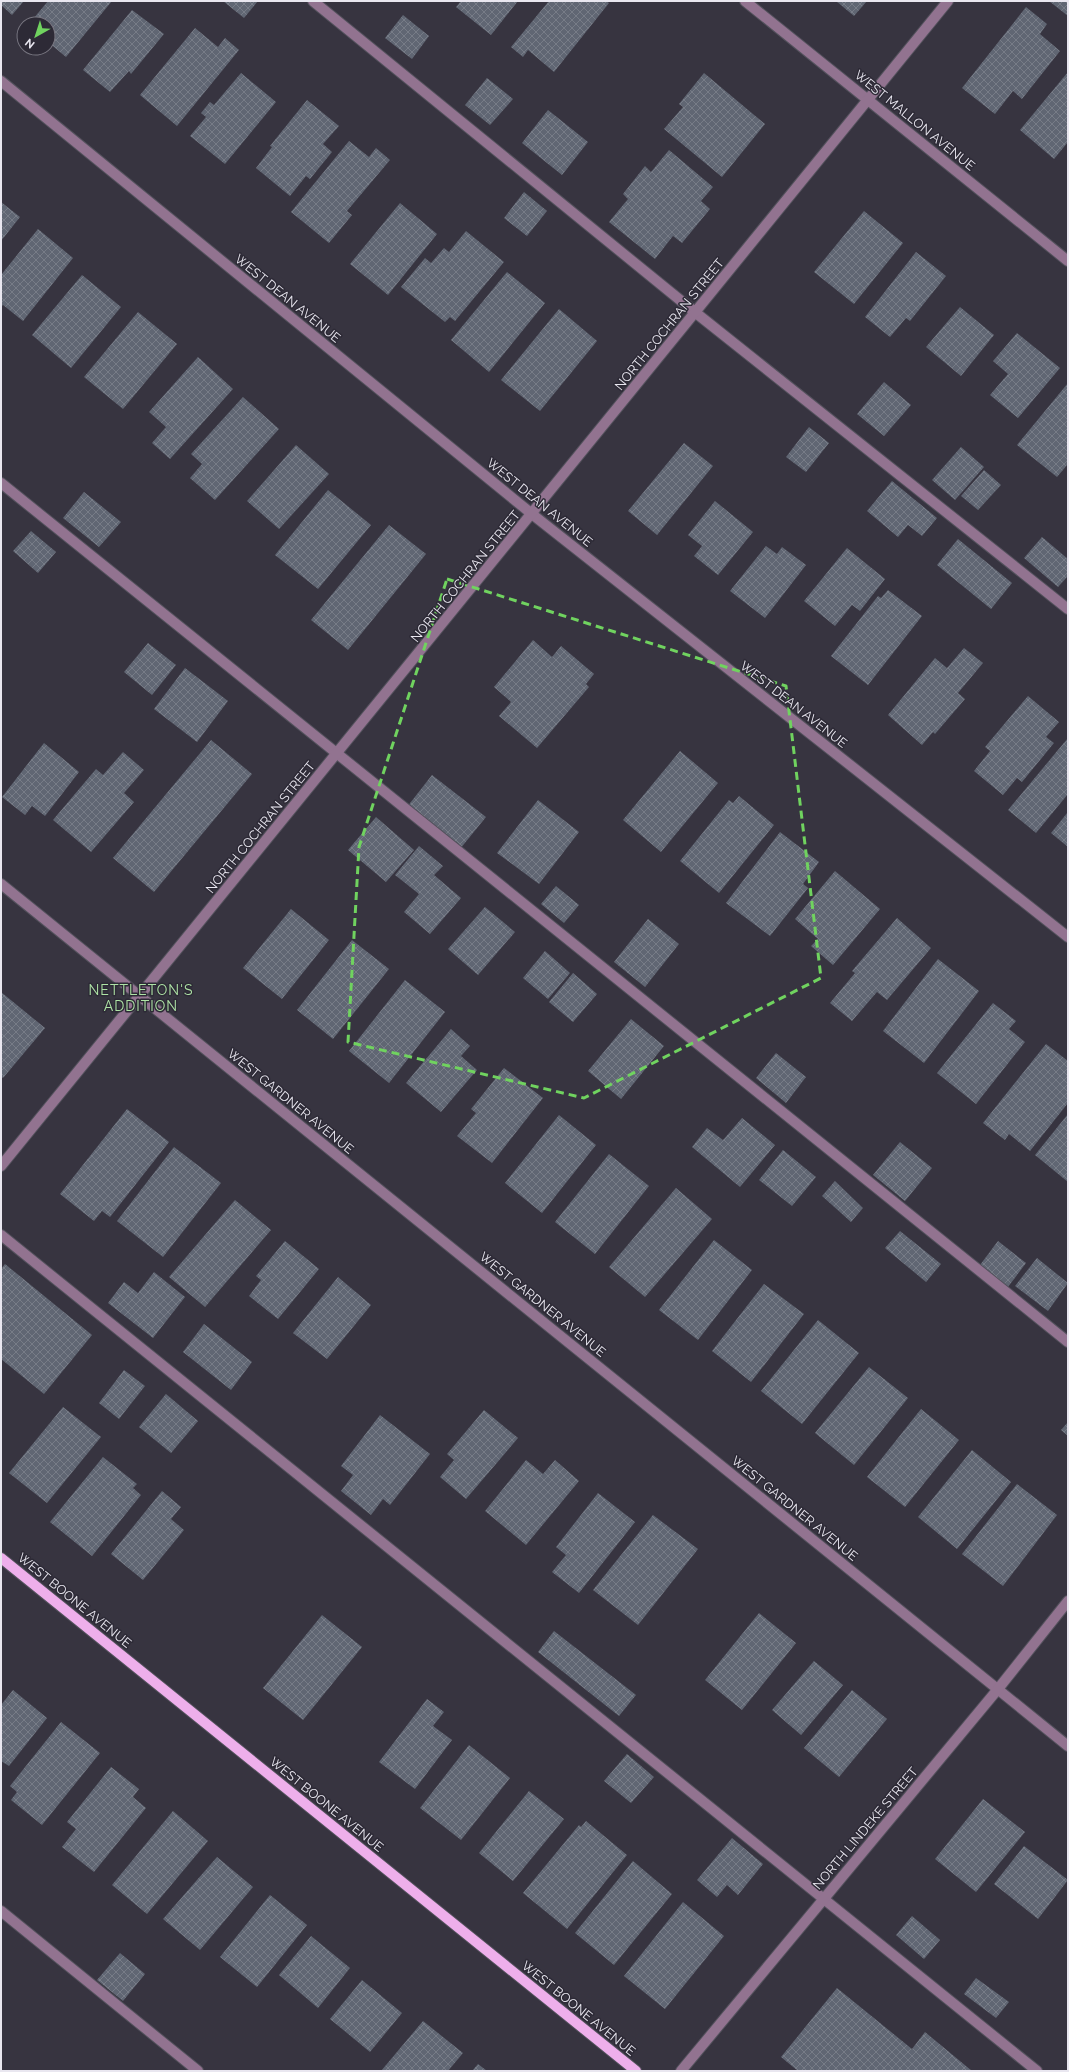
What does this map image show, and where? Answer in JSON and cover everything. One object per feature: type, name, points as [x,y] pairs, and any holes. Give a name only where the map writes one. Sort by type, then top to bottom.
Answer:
[{"type":"main road","name":"WEST BOONE AVENUE","points":[[1,1558],[636,2071]]},
{"type":"street","points":[[313,1],[696,313],[1068,609]]},
{"type":"street","name":"WEST MALLON AVENUE","points":[[745,1],[869,99],[1068,261]]},
{"type":"street","name":"NORTH COCHRAN STREET","points":[[1,1166],[141,996],[948,1]]},
{"type":"street","name":"WEST DEAN AVENUE","points":[[1,81],[532,514],[1068,937]]},
{"type":"street","points":[[1,483],[1068,1342]]},
{"type":"street","name":"WEST GARDNER AVENUE","points":[[1,884],[1068,1746]]},
{"type":"street","points":[[1,1235],[823,1900],[1037,2071]]},
{"type":"street","name":"NORTH LINDEKE STREET","points":[[681,2071],[998,1689],[1068,1601]]},
{"type":"street","points":[[1,1911],[198,2071]]},
{"type":"highlighted area","points":[[447,579],[786,686],[821,978],[584,1098],[348,1042],[359,847]]},
{"type":"building","points":[[1,1],[24,1],[12,15],[1,5]]},
{"type":"building","points":[[48,1],[112,1],[66,57],[56,49],[56,16],[36,16]]},
{"type":"building","points":[[223,1],[258,1],[244,18]]},
{"type":"building","points":[[461,1],[518,1],[491,35],[456,7]]},
{"type":"building","points":[[549,1],[606,1],[609,3],[554,72],[528,50],[523,57],[511,47]]},
{"type":"building","points":[[836,1],[867,1],[854,16]]},
{"type":"building","points":[[1049,1],[1068,1],[1068,16]]},
{"type":"building","points":[[1026,7],[1047,24],[1040,34],[1060,51],[1022,99],[1013,91],[995,114],[962,88]]},
{"type":"building","points":[[132,10],[164,34],[131,74],[129,71],[110,92],[83,70]]},
{"type":"building","points":[[403,15],[429,36],[412,59],[385,38]]},
{"type":"building","points":[[195,28],[218,47],[225,38],[239,50],[177,126],[140,95]]},
{"type":"building","points":[[1068,72],[1068,142],[1054,159],[1020,130]]},
{"type":"building","points":[[241,73],[276,102],[225,164],[190,136],[206,117],[201,113],[210,102],[214,105]]},
{"type":"building","points":[[704,73],[765,124],[722,177],[664,129],[683,107],[679,104]]},
{"type":"building","points":[[487,78],[513,99],[490,125],[465,105]]},
{"type":"building","points":[[307,100],[339,126],[323,144],[332,152],[310,179],[306,176],[290,196],[256,168],[272,147],[270,146]]},
{"type":"building","points":[[548,110],[588,142],[562,175],[522,143]]},
{"type":"building","points":[[349,141],[369,157],[376,148],[390,160],[347,211],[352,215],[329,243],[291,212]]},
{"type":"building","points":[[669,150],[713,187],[701,201],[710,209],[682,243],[673,236],[655,259],[609,222],[628,199],[623,194],[645,166],[651,172]]},
{"type":"building","points":[[524,192],[547,211],[527,236],[504,218]]},
{"type":"building","points":[[1,202],[20,217],[1,241]]},
{"type":"building","points":[[400,203],[437,234],[388,295],[350,264]]},
{"type":"building","points":[[864,211],[903,243],[854,304],[814,272]]},
{"type":"building","points":[[38,229],[73,258],[23,321],[3,305],[1,307],[1,275]]},
{"type":"building","points":[[466,231],[504,262],[455,321],[450,317],[445,322],[401,287],[425,258],[431,263],[444,248],[449,252]]},
{"type":"building","points":[[916,252],[946,276],[910,321],[906,318],[890,337],[865,317]]},
{"type":"building","points":[[507,272],[545,303],[489,372],[451,340]]},
{"type":"building","points":[[82,275],[121,307],[71,368],[32,335]]},
{"type":"building","points":[[960,307],[994,335],[961,376],[926,347]]},
{"type":"building","points":[[559,309],[597,341],[540,411],[501,380]]},
{"type":"building","points":[[138,312],[177,344],[123,409],[84,377]]},
{"type":"building","points":[[1017,333],[1060,368],[1018,418],[990,395],[1008,374],[993,361]]},
{"type":"building","points":[[198,357],[233,389],[170,459],[152,443],[166,427],[149,412]]},
{"type":"building","points":[[884,382],[911,405],[884,436],[857,414]]},
{"type":"building","points":[[1068,383],[1068,464],[1057,477],[1017,445]]},
{"type":"building","points":[[243,397],[279,429],[215,500],[190,478],[202,464],[191,454]]},
{"type":"building","points":[[809,427],[829,443],[806,472],[786,457]]},
{"type":"building","points":[[684,443],[713,466],[657,535],[628,511]]},
{"type":"building","points":[[296,445],[329,474],[279,529],[247,501]]},
{"type":"building","points":[[961,447],[984,467],[955,500],[932,480]]},
{"type":"building","points":[[984,470],[1001,485],[978,510],[961,496]]},
{"type":"building","points":[[892,481],[937,518],[922,536],[908,525],[898,537],[867,511]]},
{"type":"building","points":[[328,490],[371,525],[318,589],[275,555]]},
{"type":"building","points":[[84,492],[121,522],[99,547],[63,518]]},
{"type":"building","points":[[715,501],[753,532],[718,575],[694,556],[702,546],[688,535]]},
{"type":"building","points":[[389,525],[426,554],[348,650],[311,620]]},
{"type":"building","points":[[31,531],[56,552],[38,573],[13,551]]},
{"type":"building","points":[[1042,537],[1068,559],[1068,576],[1058,587],[1024,558]]},
{"type":"building","points":[[958,539],[1012,583],[991,609],[937,565]]},
{"type":"building","points":[[766,546],[777,554],[782,547],[806,565],[765,618],[730,591]]},
{"type":"building","points":[[847,548],[885,579],[860,611],[852,605],[835,626],[804,601]]},
{"type":"building","points":[[888,590],[922,616],[868,685],[831,656],[878,596],[881,598]]},
{"type":"building","points":[[533,640],[552,657],[561,646],[594,674],[586,684],[589,687],[537,748],[499,716],[511,702],[494,687]]},
{"type":"building","points":[[148,643],[176,665],[152,695],[124,672]]},
{"type":"building","points":[[964,648],[983,663],[958,693],[965,699],[935,734],[933,732],[922,745],[888,715],[935,658],[947,668]]},
{"type":"building","points":[[185,668],[228,701],[197,742],[154,709]]},
{"type":"building","points":[[1028,696],[1059,722],[1046,737],[1054,743],[1022,782],[1017,778],[1003,795],[974,771],[990,751],[985,747]]},
{"type":"building","points":[[1068,738],[1068,794],[1036,833],[1008,810]]},
{"type":"building","points":[[211,740],[252,774],[154,892],[113,858]]},
{"type":"building","points":[[44,743],[79,772],[45,816],[32,806],[25,815],[2,797]]},
{"type":"building","points":[[680,751],[718,783],[661,852],[623,820]]},
{"type":"building","points":[[123,752],[144,770],[124,793],[134,802],[91,852],[53,820],[96,769],[103,775]]},
{"type":"building","points":[[432,775],[486,817],[460,849],[407,807]]},
{"type":"building","points":[[739,796],[774,825],[719,893],[680,861],[729,800],[733,803]]},
{"type":"building","points":[[538,800],[579,832],[539,884],[497,853]]},
{"type":"building","points":[[1068,812],[1068,847],[1051,833]]},
{"type":"building","points":[[376,817],[414,850],[386,882],[348,850]]},
{"type":"building","points":[[780,832],[819,862],[803,884],[808,888],[770,936],[726,903]]},
{"type":"building","points":[[419,846],[443,866],[434,875],[461,898],[430,934],[404,912],[419,894],[395,875]]},
{"type":"building","points":[[835,871],[880,909],[833,965],[811,946],[818,939],[795,919]]},
{"type":"building","points":[[556,886],[579,905],[564,923],[541,904]]},
{"type":"building","points":[[485,907],[515,932],[478,975],[448,949]]},
{"type":"building","points":[[291,909],[329,940],[282,999],[243,968]]},
{"type":"building","points":[[897,918],[931,948],[887,1000],[877,992],[852,1021],[830,1003],[855,973],[852,971]]},
{"type":"building","points":[[648,919],[679,944],[645,987],[614,962]]},
{"type":"building","points":[[352,940],[389,969],[333,1039],[297,1010]]},
{"type":"building","points":[[545,951],[570,973],[548,999],[523,978]]},
{"type":"building","points":[[938,959],[979,991],[924,1063],[883,1031]]},
{"type":"building","points":[[573,973],[597,994],[573,1022],[549,1002]]},
{"type":"building","points":[[405,980],[445,1012],[389,1083],[349,1051]]},
{"type":"building","points":[[1,992],[45,1028],[3,1078],[1,1076]]},
{"type":"building","points":[[993,1003],[1016,1021],[1009,1029],[1025,1042],[976,1104],[937,1073]]},
{"type":"building","points":[[631,1019],[664,1046],[621,1099],[588,1071]]},
{"type":"building","points":[[451,1029],[470,1046],[461,1056],[477,1070],[441,1112],[406,1083]]},
{"type":"building","points":[[1046,1044],[1068,1061],[1068,1103],[1030,1151],[1009,1134],[1005,1140],[983,1123]]},
{"type":"building","points":[[776,1053],[806,1077],[786,1103],[756,1078]]},
{"type":"building","points":[[504,1068],[543,1098],[492,1163],[457,1136],[476,1113],[471,1109]]},
{"type":"building","points":[[127,1109],[169,1142],[110,1217],[102,1211],[94,1221],[60,1194]]},
{"type":"building","points":[[1068,1114],[1068,1182],[1035,1155]]},
{"type":"building","points":[[559,1115],[596,1145],[542,1213],[505,1183]]},
{"type":"building","points":[[742,1118],[775,1145],[740,1187],[692,1147],[707,1128],[723,1140]]},
{"type":"building","points":[[900,1142],[932,1168],[905,1201],[873,1175]]},
{"type":"building","points":[[174,1147],[221,1183],[163,1257],[117,1221]]},
{"type":"building","points":[[783,1150],[816,1177],[792,1206],[759,1180]]},
{"type":"building","points":[[609,1154],[649,1186],[595,1254],[555,1222]]},
{"type":"building","points":[[835,1181],[863,1208],[851,1222],[822,1196]]},
{"type":"building","points":[[676,1188],[712,1219],[645,1297],[609,1267]]},
{"type":"building","points":[[235,1200],[271,1230],[205,1307],[169,1277]]},
{"type":"building","points":[[900,1231],[941,1264],[926,1282],[885,1248]]},
{"type":"building","points":[[714,1240],[752,1270],[698,1340],[659,1310]]},
{"type":"building","points":[[285,1241],[319,1269],[278,1319],[249,1296],[261,1280],[256,1276]]},
{"type":"building","points":[[998,1241],[1026,1263],[1008,1287],[980,1265]]},
{"type":"building","points":[[1037,1258],[1068,1283],[1048,1311],[1015,1286]]},
{"type":"building","points":[[5,1264],[92,1335],[44,1394],[1,1359],[1,1269]]},
{"type":"building","points":[[154,1272],[185,1297],[153,1338],[108,1303],[124,1282],[138,1293]]},
{"type":"building","points":[[338,1277],[371,1305],[327,1359],[293,1333]]},
{"type":"building","points":[[764,1284],[804,1314],[751,1382],[712,1351]]},
{"type":"building","points":[[818,1320],[859,1353],[802,1424],[761,1391]]},
{"type":"building","points":[[204,1324],[252,1362],[231,1390],[183,1352]]},
{"type":"building","points":[[869,1367],[908,1398],[854,1465],[815,1433]]},
{"type":"building","points":[[124,1370],[145,1386],[119,1419],[99,1403]]},
{"type":"building","points":[[166,1394],[198,1421],[171,1453],[139,1427]]},
{"type":"building","points":[[63,1407],[101,1437],[47,1503],[9,1473]]},
{"type":"building","points":[[921,1409],[959,1440],[905,1507],[867,1477]]},
{"type":"building","points":[[484,1410],[518,1438],[466,1499],[440,1477],[454,1460],[447,1454]]},
{"type":"building","points":[[380,1415],[430,1454],[390,1505],[383,1499],[371,1515],[341,1491],[353,1475],[341,1466]]},
{"type":"building","points":[[1068,1422],[1068,1436],[1061,1430]]},
{"type":"building","points":[[972,1450],[1011,1482],[957,1549],[918,1517]]},
{"type":"building","points":[[103,1457],[137,1484],[133,1488],[141,1495],[92,1556],[50,1522]]},
{"type":"building","points":[[526,1460],[543,1474],[555,1460],[579,1481],[526,1545],[485,1511]]},
{"type":"building","points":[[1017,1484],[1057,1515],[1003,1586],[962,1554]]},
{"type":"building","points":[[162,1491],[181,1507],[171,1519],[184,1530],[143,1580],[111,1554]]},
{"type":"building","points":[[598,1493],[635,1522],[579,1593],[552,1572],[566,1555],[556,1547]]},
{"type":"building","points":[[653,1515],[698,1549],[638,1625],[593,1590]]},
{"type":"building","points":[[759,1613],[796,1643],[742,1710],[705,1680]]},
{"type":"building","points":[[322,1615],[362,1647],[303,1720],[263,1688]]},
{"type":"building","points":[[554,1631],[636,1695],[619,1716],[538,1652]]},
{"type":"building","points":[[814,1661],[843,1685],[801,1735],[772,1710]]},
{"type":"building","points":[[13,1690],[47,1718],[9,1766],[1,1761],[1,1705]]},
{"type":"building","points":[[852,1690],[887,1719],[839,1777],[804,1748]]},
{"type":"building","points":[[427,1699],[444,1712],[433,1726],[452,1740],[415,1789],[379,1762]]},
{"type":"building","points":[[61,1722],[100,1753],[42,1825],[11,1800],[17,1792],[10,1786]]},
{"type":"building","points":[[469,1745],[510,1778],[461,1840],[420,1808]]},
{"type":"building","points":[[627,1754],[654,1777],[631,1803],[604,1781]]},
{"type":"building","points":[[111,1767],[139,1789],[133,1797],[146,1808],[94,1872],[62,1847],[76,1829],[67,1822]]},
{"type":"building","points":[[529,1791],[564,1819],[513,1881],[479,1853]]},
{"type":"building","points":[[983,1799],[1025,1832],[976,1892],[935,1859]]},
{"type":"building","points":[[173,1811],[208,1841],[147,1914],[112,1885]]},
{"type":"building","points":[[586,1821],[627,1855],[567,1929],[523,1893],[579,1825],[581,1827]]},
{"type":"building","points":[[732,1838],[763,1864],[738,1895],[727,1885],[717,1897],[697,1880]]},
{"type":"building","points":[[1024,1846],[1068,1880],[1038,1919],[994,1884]]},
{"type":"building","points":[[217,1857],[253,1887],[200,1950],[163,1919]]},
{"type":"building","points":[[633,1861],[672,1894],[614,1965],[575,1933]]},
{"type":"building","points":[[270,1895],[307,1925],[257,1987],[220,1957]]},
{"type":"building","points":[[683,1902],[724,1936],[665,2009],[624,1976]]},
{"type":"building","points":[[912,1916],[940,1940],[924,1959],[896,1935]]},
{"type":"building","points":[[311,1936],[350,1968],[318,2008],[279,1975]]},
{"type":"building","points":[[120,1953],[145,1974],[123,2001],[97,1980]]},
{"type":"building","points":[[976,1978],[1009,2002],[996,2018],[964,1994]]},
{"type":"building","points":[[362,1980],[402,2013],[370,2052],[330,2019]]},
{"type":"building","points":[[837,1988],[912,2049],[925,2032],[972,2071],[798,2071],[781,2057]]},
{"type":"building","points":[[423,2021],[463,2053],[448,2071],[381,2071]]},
{"type":"building","points":[[478,2064],[487,2071],[472,2071]]},
{"type":"district","name":"NETTLETON'S ADDITION","points":[[141,998]]}]
